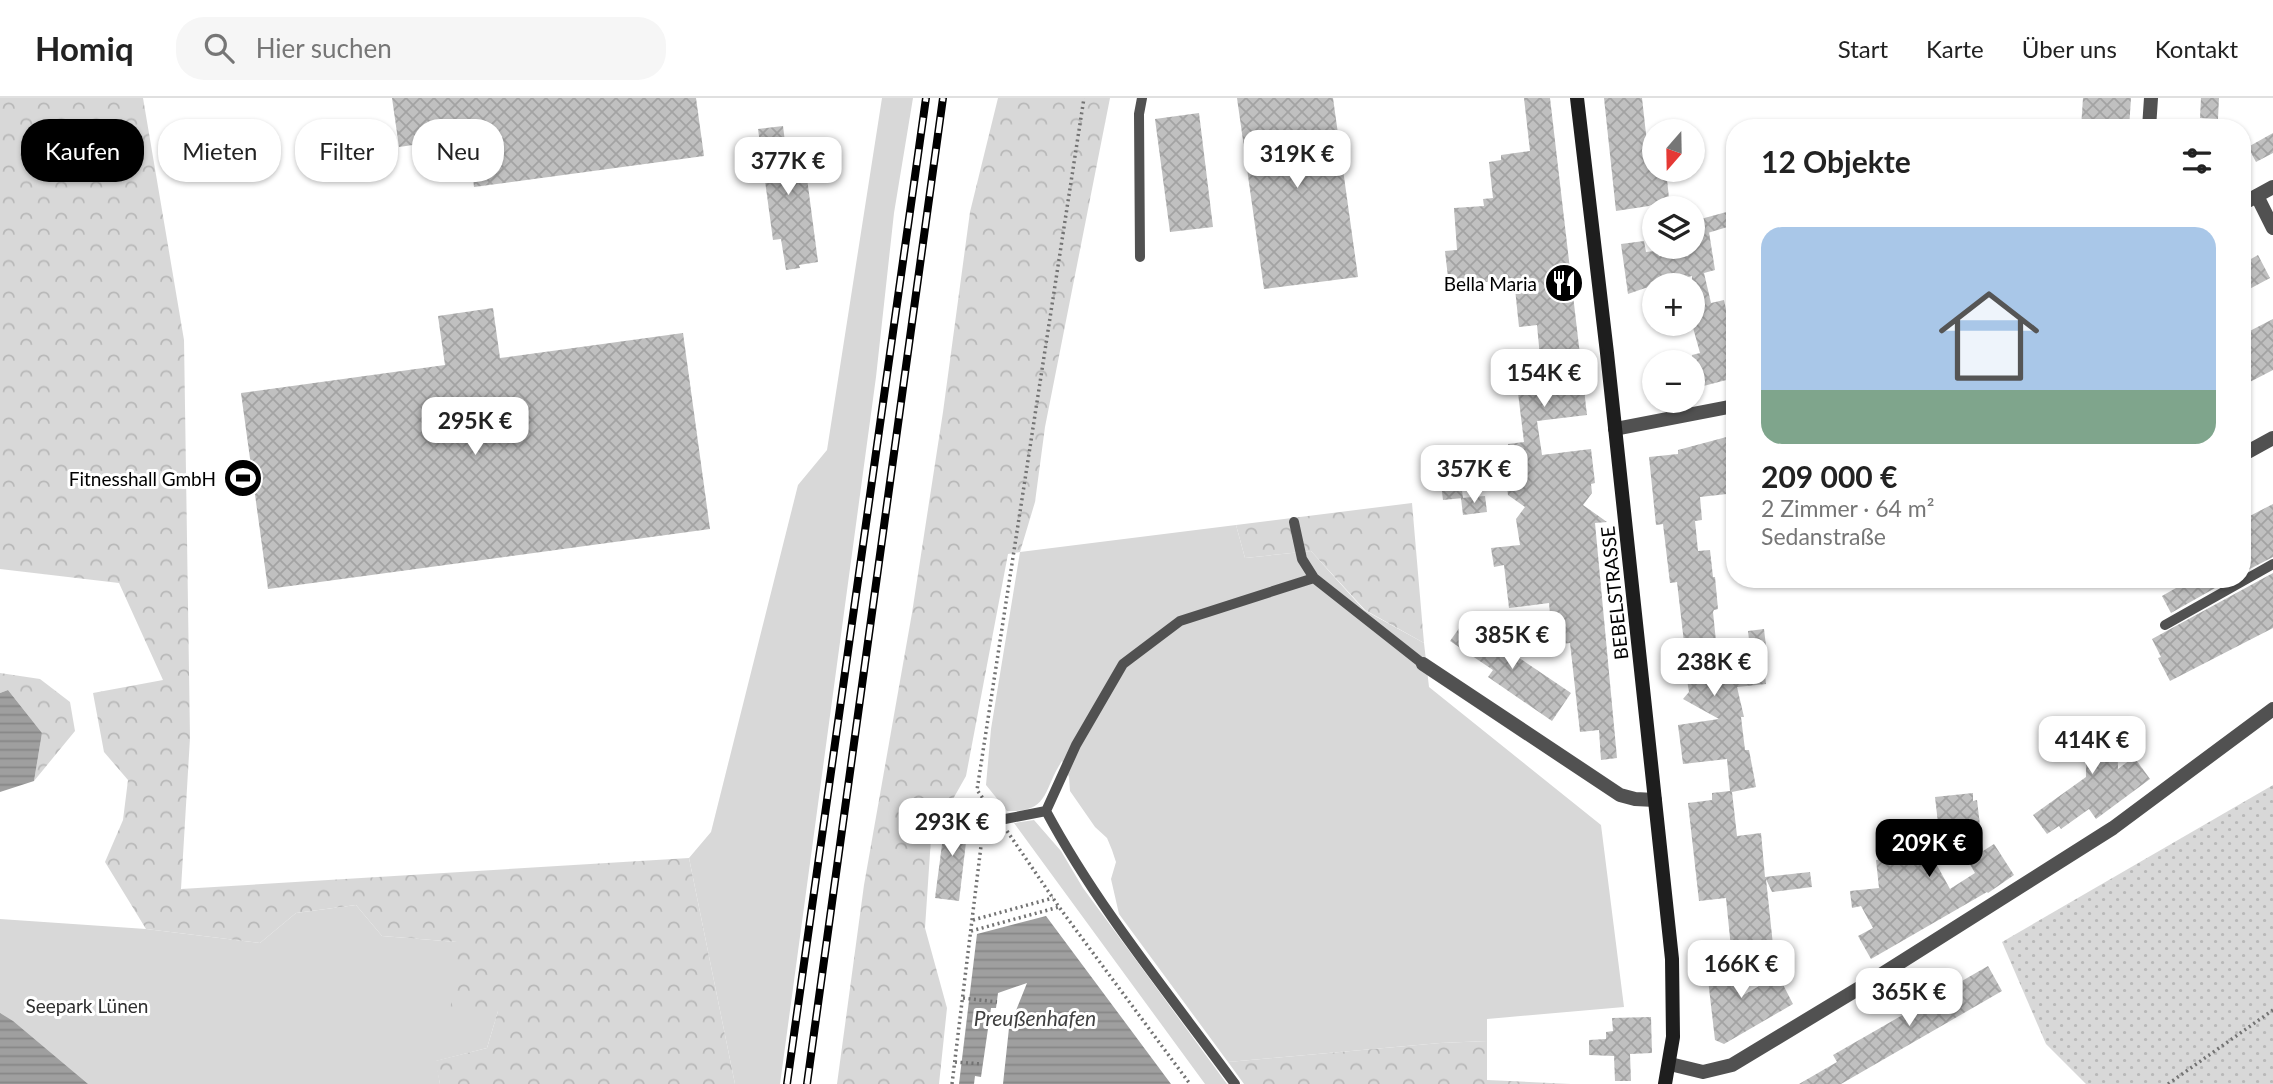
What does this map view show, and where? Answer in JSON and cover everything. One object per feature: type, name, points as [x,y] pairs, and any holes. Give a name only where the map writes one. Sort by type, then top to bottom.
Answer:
[{"type":"main road","name":"BEBELSTRASSE","points":[[1577,98],[1672,959],[1674,1003],[1670,1064],[1665,1084]]},
{"type":"street","points":[[2150,119],[2151,98]]},
{"type":"street","points":[[2251,199],[2273,187]]},
{"type":"street","points":[[2257,195],[2273,228]]},
{"type":"street","points":[[1615,429],[1726,408]]},
{"type":"street","points":[[2251,450],[2273,439]]},
{"type":"street","points":[[1423,664],[1620,795],[1655,800]]},
{"type":"street","points":[[1670,1064],[1707,1078],[1732,1065],[2102,835],[2273,709]]},
{"type":"lane","points":[[1140,257],[1139,114],[1142,98]]},
{"type":"lane","points":[[1294,522],[1302,559],[1314,578],[1423,664]]},
{"type":"lane","points":[[2251,576],[2273,564]]},
{"type":"lane","points":[[1046,811],[1076,745],[1123,664],[1180,621],[1314,578]]},
{"type":"lane","points":[[2165,625],[2231,588]]},
{"type":"lane","points":[[1000,820],[1046,811]]},
{"type":"lane","points":[[1046,811],[1064,845],[1118,924],[1236,1084]]},
{"type":"path","points":[[1084,98],[977,790],[1059,907],[1190,1084]]},
{"type":"path","points":[[952,1084],[986,805]]},
{"type":"path","points":[[973,920],[1053,898]]},
{"type":"path","points":[[971,931],[1059,907]]},
{"type":"path","points":[[963,998],[997,1002]]},
{"type":"path","points":[[2168,1084],[2273,1010]]},
{"type":"path","points":[[955,1062],[982,1065]]},
{"type":"green space","points":[[0,98],[143,98],[184,340],[190,738],[181,889],[689,858],[735,1084],[440,1084],[435,1061],[487,1048],[498,1011],[450,1014],[457,942],[382,936],[356,905],[296,913],[260,943],[146,929],[105,862],[123,820],[128,780],[104,752],[93,693],[163,680],[119,583],[0,569]]},
{"type":"green space","points":[[882,98],[913,98],[894,213],[876,377],[780,1084],[735,1084],[689,858],[711,832],[798,485],[827,450]]},
{"type":"green space","points":[[998,98],[1110,98],[1045,427],[1035,502],[1020,552],[1008,554],[966,776],[931,838],[925,928],[947,1008],[939,1084],[837,1084],[864,885],[912,613],[943,412],[970,212]]},
{"type":"green space","points":[[1412,503],[1424,643],[1365,610],[1311,551],[1245,558],[1236,525]]},
{"type":"green space","points":[[1236,525],[1245,558],[1311,551],[1364,610],[1424,643],[1429,687],[1601,825],[1624,1007],[1487,1019],[1487,1041],[1228,1062],[1119,914],[1111,879],[1116,862],[1112,850],[1107,838],[1095,827],[1070,791],[1069,777],[1062,761],[1044,797],[1031,808],[1007,811],[986,785],[991,729],[1020,552]]},
{"type":"green space","points":[[0,673],[40,679],[70,702],[75,731],[34,781],[42,733],[8,690],[0,693]]},
{"type":"green space","points":[[2273,785],[2273,1084],[2086,1084],[2046,1044],[2002,942]]},
{"type":"green space","points":[[1034,820],[1061,851],[1083,888],[1227,1084],[1205,1084],[1014,823]]},
{"type":"green space","name":"Seepark Lünen","points":[[356,905],[382,936],[457,942],[498,1011],[487,1048],[436,1061],[440,1084],[0,1084],[0,919],[146,929],[260,943],[296,913]]},
{"type":"green space","points":[[1487,1041],[1487,1080],[1571,1084],[1244,1084],[1228,1062],[1440,1043]]},
{"type":"water","points":[[8,690],[42,733],[34,781],[0,792],[0,693]]},
{"type":"water","name":"Preußenhafen","points":[[1046,916],[1171,1084],[959,1084],[977,934]]},
{"type":"water","points":[[0,1013],[13,1021],[88,1084],[0,1084]]},
{"type":"pier","points":[[1027,983],[1009,1028],[1003,1084],[974,1084],[975,1076],[981,1077],[991,1008],[996,1008],[998,993]]},
{"type":"building","points":[[392,98],[696,98],[704,156],[474,187],[473,182],[504,182],[504,119],[412,119],[412,145],[399,147],[398,119],[395,119]]},
{"type":"building","points":[[1237,98],[1333,98],[1358,277],[1264,289]]},
{"type":"building","points":[[1524,98],[1550,98],[1587,415],[1537,421],[1542,455],[1591,449],[1595,483],[1591,484],[1592,493],[1583,505],[1607,522],[1595,523],[1617,758],[1601,760],[1599,730],[1580,732],[1570,643],[1553,645],[1549,603],[1509,608],[1504,565],[1494,567],[1491,548],[1520,545],[1516,519],[1525,507],[1508,495],[1506,480],[1512,479],[1508,444],[1524,442],[1514,360],[1540,357],[1537,325],[1519,327],[1514,279],[1449,286],[1445,251],[1457,250],[1454,208],[1484,206],[1483,199],[1493,198],[1489,162],[1501,160],[1501,155],[1530,151]]},
{"type":"building","points":[[1604,98],[1642,98],[1644,119],[1642,119],[1642,182],[1667,182],[1669,196],[1642,196],[1642,207],[1616,211]]},
{"type":"building","points":[[2083,98],[2131,98],[2130,119],[2082,119]]},
{"type":"building","points":[[2201,98],[2219,98],[2218,119],[2200,118]]},
{"type":"building","points":[[1199,113],[1213,227],[1170,232],[1155,119]]},
{"type":"building","points":[[783,126],[785,142],[802,140],[818,262],[786,270],[781,239],[773,240],[758,129]]},
{"type":"building","points":[[2273,133],[2273,153],[2256,162],[2251,145]]},
{"type":"building","points":[[1726,212],[1726,227],[1705,234],[1705,218]]},
{"type":"building","points":[[1709,232],[1715,270],[1704,273],[1642,273],[1642,289],[1628,294],[1621,244],[1642,241],[1642,259],[1705,259],[1705,233]]},
{"type":"building","points":[[2258,255],[2270,278],[2251,288],[2251,259]]},
{"type":"building","points":[[1705,277],[1711,303],[1724,300],[1726,309],[1726,380],[1705,386],[1705,350],[1699,350],[1695,336],[1705,336]]},
{"type":"building","points":[[493,308],[500,358],[683,333],[710,529],[268,589],[241,393],[445,365],[438,316]]},
{"type":"building","points":[[2273,319],[2273,370],[2251,381],[2251,330]]},
{"type":"building","points":[[1726,437],[1726,494],[1700,497],[1702,520],[1695,521],[1698,551],[1710,550],[1715,577],[1718,609],[1713,612],[1719,671],[1764,665],[1766,684],[1737,687],[1744,717],[1741,717],[1745,750],[1749,750],[1756,787],[1732,792],[1737,836],[1761,833],[1765,877],[1810,872],[1812,887],[1772,892],[1766,879],[1773,945],[1731,948],[1726,898],[1699,901],[1688,803],[1712,800],[1712,793],[1730,791],[1727,759],[1683,764],[1678,725],[1719,719],[1683,699],[1689,692],[1687,680],[1698,679],[1696,657],[1685,651],[1677,582],[1670,583],[1663,524],[1656,525],[1649,457],[1678,454],[1678,450]]},
{"type":"building","points":[[1457,451],[1463,498],[1443,500],[1441,484],[1445,483],[1441,453]]},
{"type":"building","points":[[1485,496],[1487,512],[1463,515],[1461,498]]},
{"type":"building","points":[[2273,504],[2273,557],[2251,568],[2251,515]]},
{"type":"building","points":[[2273,573],[2273,628],[2170,681],[2152,639],[2246,588],[2251,588],[2251,585]]},
{"type":"building","points":[[2176,588],[2215,588],[2171,613],[2162,596]]},
{"type":"building","points":[[1465,620],[1484,633],[1506,624],[1494,641],[1571,693],[1552,721],[1488,677],[1493,670],[1450,641]]},
{"type":"building","points":[[1764,629],[1767,655],[1751,657],[1748,631]]},
{"type":"building","points":[[2117,722],[2118,769],[2134,757],[2150,779],[2096,819],[2089,809],[2061,829],[2059,826],[2047,834],[2033,815],[2086,777],[2086,747],[2058,750],[2056,726]]},
{"type":"building","points":[[1973,793],[1973,801],[1977,800],[1983,851],[1994,844],[2014,875],[1988,893],[1871,959],[1858,936],[1873,928],[1861,906],[1852,908],[1850,891],[1879,888],[1876,860],[1896,858],[1927,847],[1950,889],[1975,873],[1961,849],[1935,852],[1931,824],[1938,823],[1935,797]]},
{"type":"building","points":[[946,814],[969,817],[959,901],[935,898]]},
{"type":"building","points":[[1738,958],[1742,996],[1778,975],[1793,1004],[1724,1044],[1715,1040],[1706,962]]},
{"type":"building","points":[[1988,966],[2002,991],[1841,1084],[1799,1084],[1837,1062],[1833,1055]]},
{"type":"building","points":[[1651,1017],[1652,1053],[1630,1054],[1631,1081],[1615,1081],[1614,1056],[1589,1055],[1589,1040],[1606,1039],[1606,1032],[1613,1031],[1612,1018]]},
{"type":"railway","points":[[787,1084],[926,98]]},
{"type":"railway","points":[[807,1084],[943,98]]},
{"type":"place","name":"Bella Maria","points":[[1564,283]]},
{"type":"place","name":"Fitnesshall GmbH","points":[[243,478]]}]
